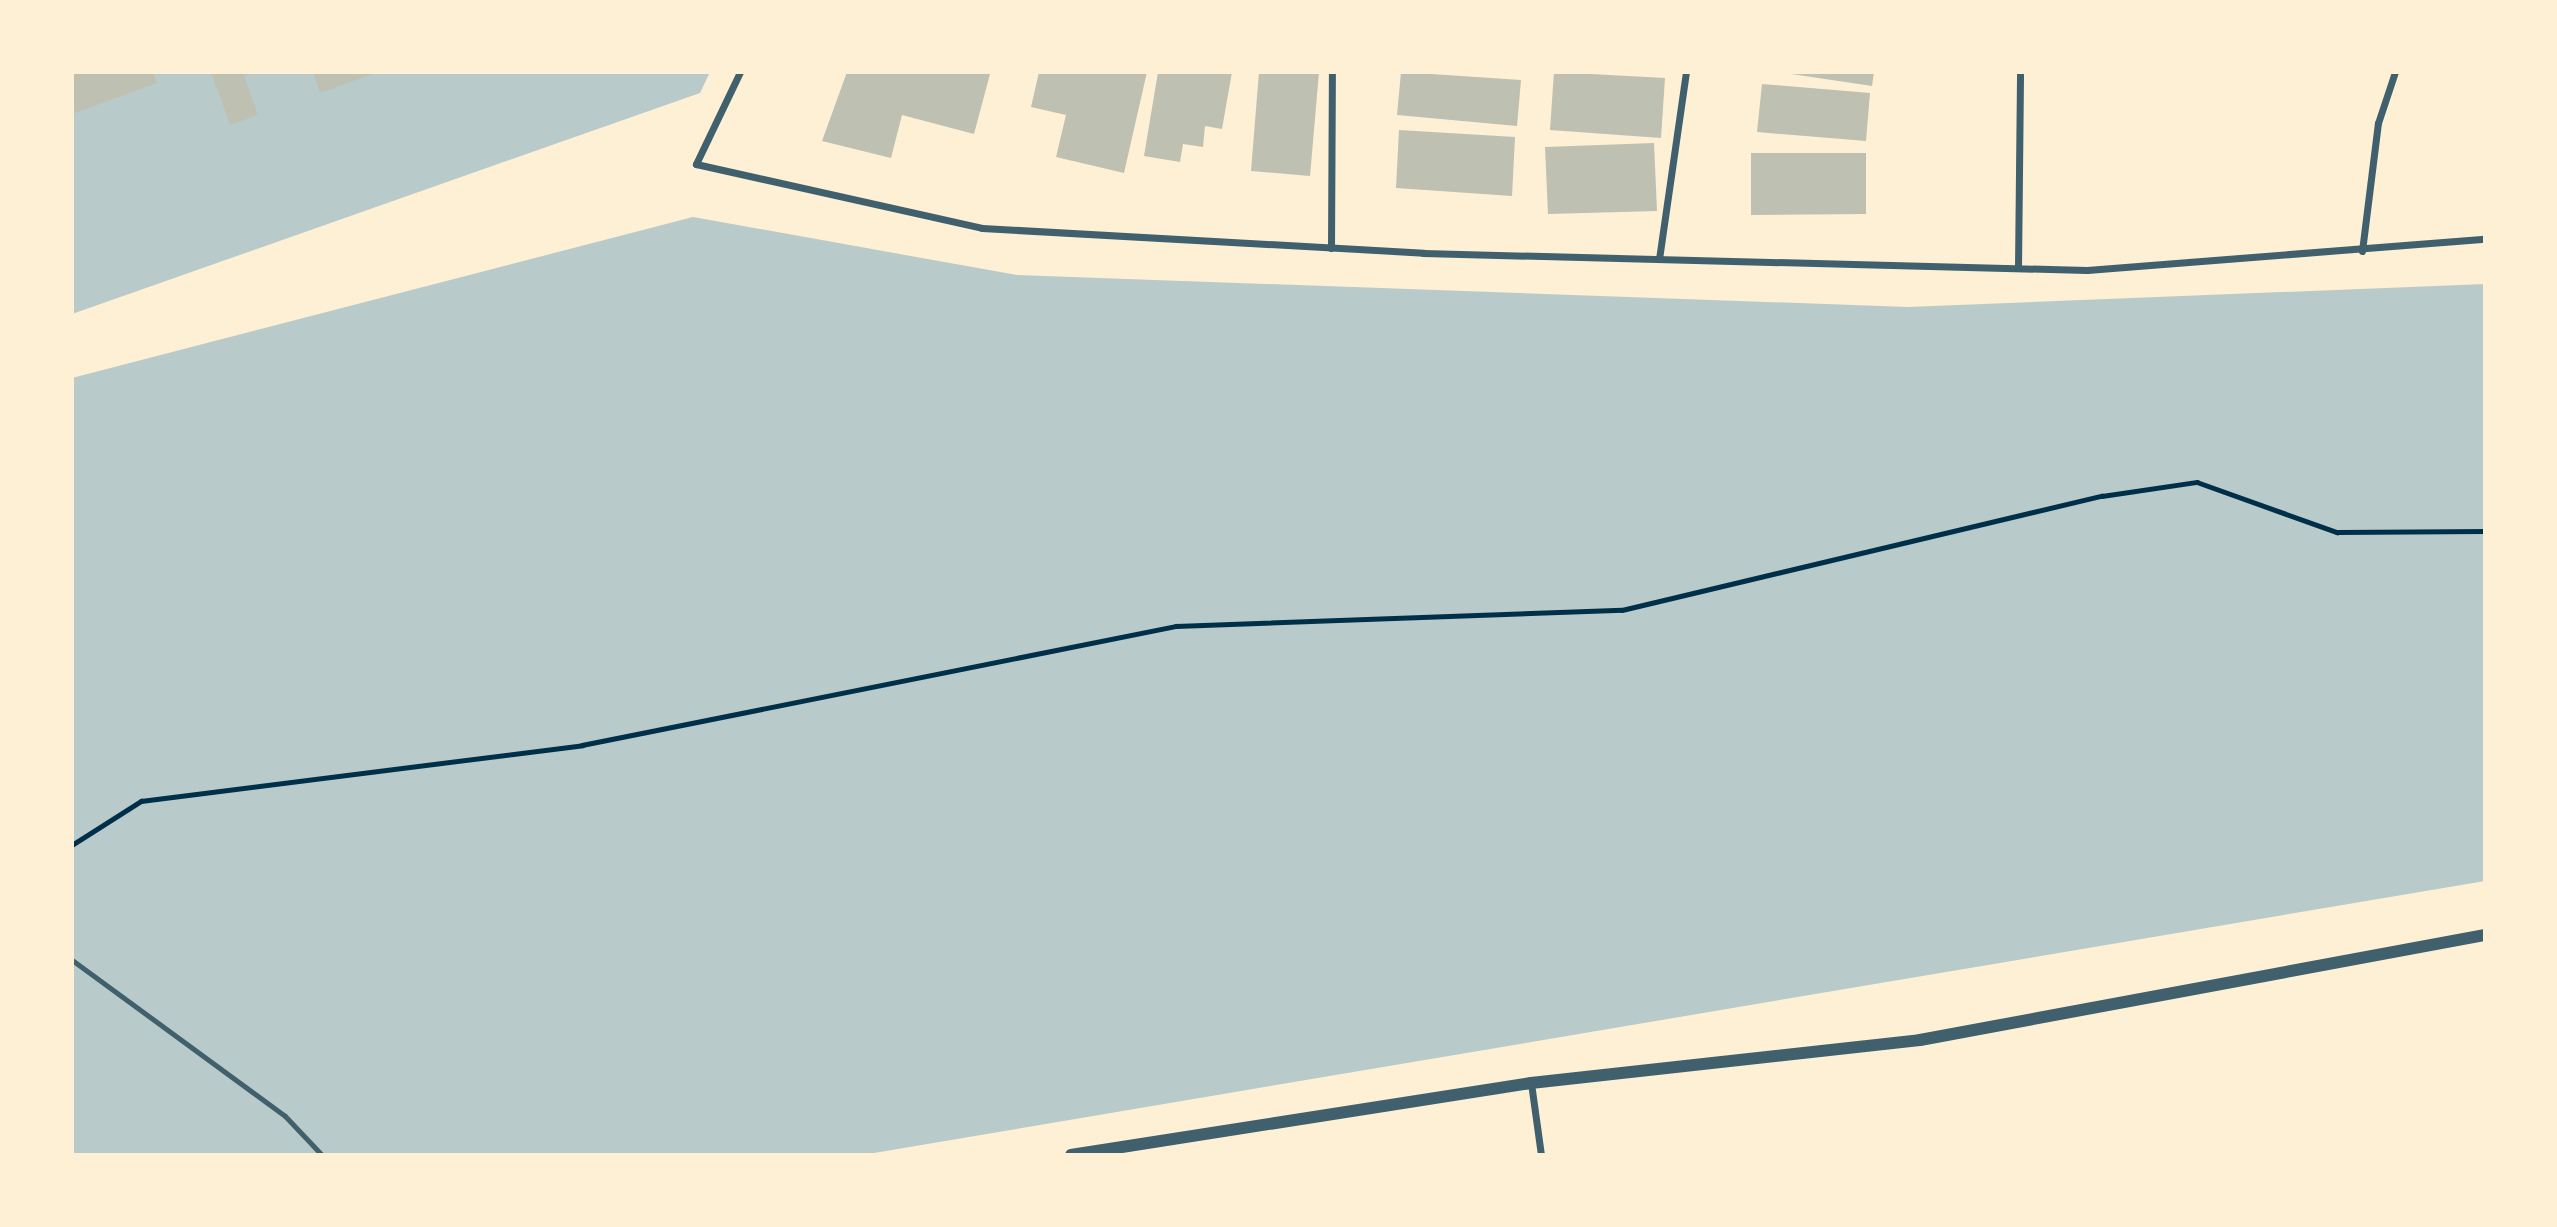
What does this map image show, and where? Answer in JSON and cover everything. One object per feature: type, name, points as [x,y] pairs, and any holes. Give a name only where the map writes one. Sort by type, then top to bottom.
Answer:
[{"type":"street","points":[[740,72],[696,164],[982,228],[1331,248],[2087,270],[2362,251],[2485,239]]},
{"type":"street","points":[[1331,248],[1332,72]]},
{"type":"street","points":[[1659,259],[1686,72]]},
{"type":"street","points":[[2018,268],[2020,72]]},
{"type":"street","points":[[2362,251],[2378,122],[2395,72]]},
{"type":"street","points":[[1071,1155],[1531,1083],[1920,1040],[2485,935]]},
{"type":"street","points":[[1531,1083],[1541,1155]]},
{"type":"lane","points":[[72,960],[285,1116],[323,1155]]},
{"type":"path","points":[[72,845],[141,800],[582,745],[1176,626],[1622,610],[2102,496],[2197,482],[2337,532],[2485,531]]},
{"type":"shaded area","points":[[72,72],[710,72],[700,93],[72,314]]},
{"type":"shaded area","points":[[693,217],[1017,275],[1908,307],[2485,284],[2485,881],[862,1155],[72,1155],[72,378]]},
{"type":"building","points":[[72,72],[153,72],[157,83],[72,114]]},
{"type":"building","points":[[211,72],[254,72],[244,76],[258,115],[230,125]]},
{"type":"building","points":[[313,72],[378,72],[320,93]]},
{"type":"building","points":[[847,72],[990,74],[974,134],[902,115],[891,158],[822,141]]},
{"type":"building","points":[[1039,72],[1147,72],[1124,173],[1056,157],[1066,115],[1031,107]]},
{"type":"building","points":[[1158,72],[1232,72],[1222,129],[1205,126],[1203,147],[1183,144],[1180,162],[1144,156]]},
{"type":"building","points":[[1259,72],[1319,72],[1310,176],[1251,171]]},
{"type":"building","points":[[1401,72],[1521,80],[1517,126],[1397,115]]},
{"type":"building","points":[[1554,72],[1665,78],[1661,138],[1550,130]]},
{"type":"building","points":[[1778,72],[1874,72],[1872,86]]},
{"type":"building","points":[[1762,84],[1870,93],[1866,141],[1757,132]]},
{"type":"building","points":[[1399,130],[1515,137],[1512,196],[1396,188]]},
{"type":"building","points":[[1654,143],[1657,211],[1548,214],[1545,147]]},
{"type":"building","points":[[1751,153],[1866,153],[1866,214],[1751,215]]}]
